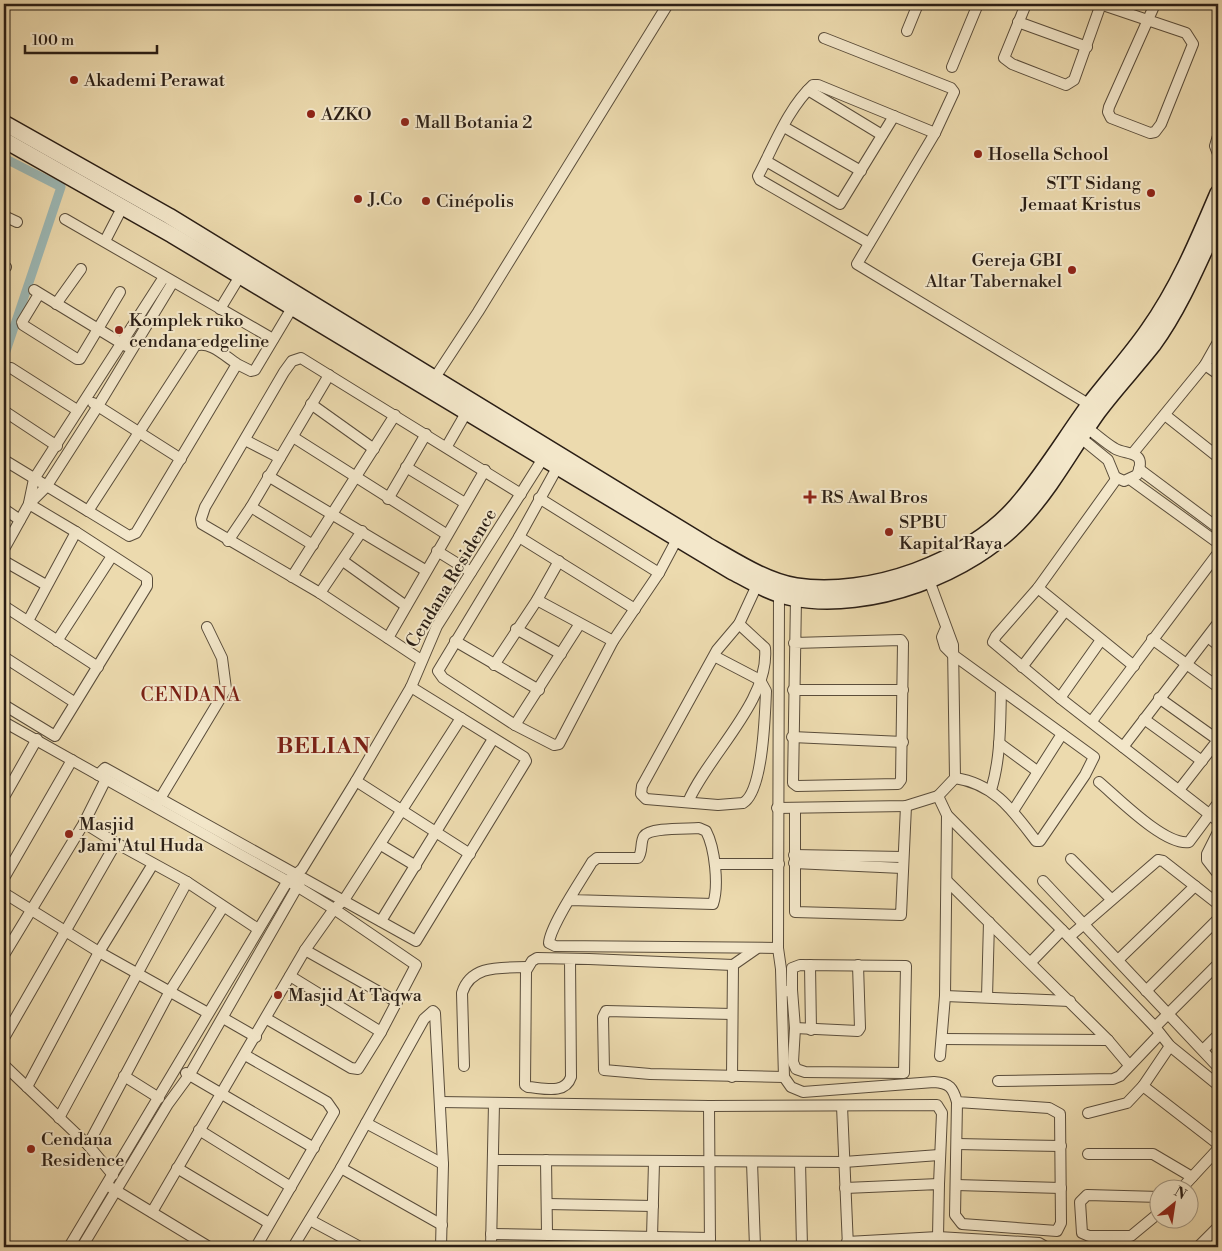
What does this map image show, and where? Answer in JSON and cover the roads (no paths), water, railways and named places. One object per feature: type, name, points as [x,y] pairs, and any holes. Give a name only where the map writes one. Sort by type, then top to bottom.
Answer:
[{"type":"main road","points":[[4,123],[85,177],[122,208],[240,276],[542,460],[557,468],[593,481],[750,568],[795,586],[836,588],[878,583],[928,567],[958,551],[986,532],[1038,488],[1084,433],[1157,338],[1218,221]]},
{"type":"main road","points":[[4,140],[169,216],[434,379],[593,481],[676,539],[757,585],[796,598],[839,601],[881,595],[929,580],[967,562],[996,542],[1023,518],[1038,488],[1090,405],[1148,330],[1181,277],[1218,193]]},
{"type":"street","points":[[434,379],[478,312],[668,4]]},
{"type":"street","points":[[907,31],[918,4]]},
{"type":"street","points":[[952,68],[978,4]]},
{"type":"street","points":[[1026,4],[1003,55],[1004,58],[1012,64],[1060,84],[1066,85],[1074,80],[1101,4],[1148,21],[1186,33],[1193,44],[1161,124],[1155,132],[1150,133],[1112,118],[1108,112],[1148,21],[1155,4]]},
{"type":"street","points":[[1018,22],[1087,47]]},
{"type":"street","points":[[824,38],[951,88],[954,92],[954,96],[935,133],[857,264],[1090,405]]},
{"type":"street","points":[[869,243],[760,180],[758,176],[784,127],[808,90],[813,85],[818,85],[935,133]]},
{"type":"street","points":[[808,90],[882,135]]},
{"type":"street","points":[[766,161],[840,204],[894,116]]},
{"type":"street","points":[[784,127],[861,171]]},
{"type":"street","points":[[1218,136],[1215,146],[1218,154]]},
{"type":"street","points":[[105,241],[122,208]]},
{"type":"street","points":[[4,216],[17,222]]},
{"type":"street","points":[[65,219],[273,339]]},
{"type":"street","points":[[56,304],[81,270]]},
{"type":"street","points":[[220,309],[240,276]]},
{"type":"street","points":[[29,504],[34,479],[57,446],[77,410],[86,399],[120,342],[168,279]]},
{"type":"street","points":[[4,549],[29,504],[46,487],[98,406],[168,279]]},
{"type":"street","points":[[120,292],[98,329],[80,358],[72,358],[23,325],[22,322],[36,292],[98,329],[120,342],[130,349]]},
{"type":"street","points":[[88,511],[138,431],[195,346],[203,344],[211,346],[251,372],[255,370],[292,308]]},
{"type":"street","points":[[1133,453],[1205,365],[1218,342]]},
{"type":"street","points":[[421,660],[320,593],[228,541],[202,524],[201,519],[205,507],[284,372],[292,361],[301,358],[447,446],[521,494]]},
{"type":"street","points":[[4,460],[122,532],[134,535],[237,364]]},
{"type":"street","points":[[1205,365],[1218,374]]},
{"type":"street","points":[[11,368],[77,410]]},
{"type":"street","points":[[228,541],[329,375]]},
{"type":"street","points":[[86,399],[181,459]]},
{"type":"street","points":[[311,404],[374,449]]},
{"type":"street","points":[[4,411],[57,446]]},
{"type":"street","points":[[447,446],[466,413]]},
{"type":"street","points":[[292,578],[395,415]]},
{"type":"street","points":[[1165,415],[1218,457]]},
{"type":"street","points":[[1084,433],[1115,449],[1133,453],[1138,459],[1140,469],[1137,475],[1131,480],[1124,481],[1117,478],[1108,460],[1084,433]]},
{"type":"street","points":[[388,499],[426,434]]},
{"type":"street","points":[[293,437],[446,534]]},
{"type":"street","points":[[245,440],[280,458]]},
{"type":"street","name":"Cendana Residence","points":[[111,1187],[113,1175],[258,929],[287,882],[299,873],[411,688],[421,660],[437,626],[542,460]]},
{"type":"street","points":[[406,467],[465,503]]},
{"type":"street","points":[[557,468],[519,537],[439,669],[439,675],[515,725],[555,745],[559,744],[613,641],[659,573],[676,539]]},
{"type":"street","points":[[1140,469],[1218,528]]},
{"type":"street","points":[[388,638],[425,570],[485,470]]},
{"type":"street","points":[[268,476],[425,570]]},
{"type":"street","points":[[1117,478],[1038,588],[996,636],[994,642],[1060,698],[1092,721],[1218,821]]},
{"type":"street","points":[[1131,480],[1218,543]]},
{"type":"street","points":[[539,498],[659,573]]},
{"type":"street","points":[[4,705],[55,736],[74,702],[98,667],[147,586],[147,578],[29,504]]},
{"type":"street","points":[[251,506],[313,546]]},
{"type":"street","points":[[4,509],[20,520]]},
{"type":"street","points":[[320,593],[343,562],[362,531]]},
{"type":"street","points":[[28,621],[76,532]]},
{"type":"street","points":[[519,537],[635,609]]},
{"type":"street","points":[[437,551],[471,572]]},
{"type":"street","points":[[1092,721],[1218,553]]},
{"type":"street","points":[[57,641],[112,556]]},
{"type":"street","points":[[4,561],[46,585]]},
{"type":"street","points":[[494,665],[516,629],[537,600],[558,561]]},
{"type":"street","points":[[343,562],[406,606]]},
{"type":"street","points":[[777,808],[906,806],[938,796],[955,778],[951,636],[946,630],[929,580]]},
{"type":"street","points":[[714,656],[760,680],[766,691],[759,767],[753,792],[743,803],[718,805],[649,800],[642,796],[641,792],[714,656],[739,624],[757,585]]},
{"type":"street","points":[[1038,588],[1134,666]]},
{"type":"street","points":[[779,593],[778,948],[787,991],[795,1028],[793,1062],[800,1071],[904,1073],[906,966],[800,965],[792,968],[787,991],[784,1077],[791,1087],[803,1092],[941,1082],[949,1084],[953,1088],[957,1102],[955,1215],[962,1224],[1057,1231],[1061,1225],[1062,1118],[1054,1109],[957,1102]]},
{"type":"street","points":[[794,643],[899,638],[903,643],[903,742],[901,780],[897,785],[797,786],[793,783],[792,737],[794,643],[796,598]]},
{"type":"street","points":[[537,600],[613,641]]},
{"type":"street","points":[[4,606],[98,667]]},
{"type":"street","points":[[1022,666],[1065,611]]},
{"type":"street","points":[[1123,747],[1218,623]]},
{"type":"street","points":[[515,725],[539,690],[579,624]]},
{"type":"street","points":[[688,802],[732,732],[760,680],[765,661],[765,648],[739,624]]},
{"type":"street","points":[[158,803],[226,689],[222,658],[207,627]]},
{"type":"street","points":[[516,629],[561,654]]},
{"type":"street","points":[[1208,637],[1218,645]]},
{"type":"street","points":[[1152,639],[1218,687]]},
{"type":"street","points":[[1060,698],[1101,640]]},
{"type":"street","points":[[455,641],[539,690]]},
{"type":"street","points":[[952,654],[1094,756],[1085,776],[1042,841],[1036,841],[1013,811],[991,790],[955,778]]},
{"type":"street","points":[[4,656],[74,702]]},
{"type":"street","points":[[4,722],[102,777],[299,873],[416,941],[526,763],[524,757],[411,688]]},
{"type":"street","points":[[793,690],[903,690]]},
{"type":"street","points":[[991,790],[995,776],[999,743],[1001,691]]},
{"type":"street","points":[[1159,698],[1218,740],[1180,790]]},
{"type":"street","points":[[152,1212],[221,1092],[256,1037],[305,950],[334,909],[344,900],[381,845],[461,718]]},
{"type":"street","points":[[1144,719],[1202,761]]},
{"type":"street","points":[[1013,811],[1062,734]]},
{"type":"street","points":[[792,737],[903,742]]},
{"type":"street","points":[[4,797],[37,739]]},
{"type":"street","points":[[381,921],[493,739]]},
{"type":"street","points":[[999,743],[1038,771]]},
{"type":"street","points":[[4,878],[72,760]]},
{"type":"street","points":[[4,955],[84,823],[102,777]]},
{"type":"street","points":[[356,781],[470,854]]},
{"type":"street","points":[[1099,782],[1162,834],[1174,840],[1189,842],[1218,803]]},
{"type":"street","points":[[938,796],[947,815],[1065,933],[1170,1046],[1218,1085]]},
{"type":"street","points":[[158,803],[334,909],[416,965],[381,1032],[359,1068],[356,1069],[267,1018]]},
{"type":"street","points":[[795,808],[794,911],[799,914],[901,914],[906,806]]},
{"type":"street","points":[[940,1056],[945,996],[947,815]]},
{"type":"street","points":[[84,823],[187,882],[258,929]]},
{"type":"street","points":[[570,900],[713,904],[715,864],[711,840],[706,831],[699,828],[653,830],[644,837],[638,858],[597,858],[570,900],[551,932],[549,943],[554,946],[778,948]]},
{"type":"street","points":[[1218,832],[1207,854],[1207,860],[1218,874]]},
{"type":"street","points":[[4,1038],[116,843]]},
{"type":"street","points":[[381,845],[416,866]]},
{"type":"street","points":[[794,859],[902,863]]},
{"type":"street","points":[[1072,859],[1111,899]]},
{"type":"street","points":[[1030,962],[1065,933],[1082,925],[1158,860],[1163,861],[1218,904]]},
{"type":"street","points":[[28,1087],[99,952],[153,864]]},
{"type":"street","points":[[715,864],[778,864]]},
{"type":"street","points":[[69,1247],[190,1074],[298,887],[299,873]]},
{"type":"street","points":[[947,880],[1070,1001],[1108,1040],[1129,1065]]},
{"type":"street","points":[[1043,881],[1082,925],[1118,960],[1218,1067]]},
{"type":"street","points":[[59,1118],[187,882]]},
{"type":"street","points":[[1118,960],[1194,886]]},
{"type":"street","points":[[4,893],[99,952],[208,1014]]},
{"type":"street","points":[[88,1145],[170,991],[223,907]]},
{"type":"street","points":[[1146,991],[1218,919]]},
{"type":"street","points":[[987,997],[989,922]]},
{"type":"street","points":[[464,1066],[462,993],[465,983],[476,973],[490,969],[527,967],[537,958],[733,965],[756,948]]},
{"type":"street","points":[[305,950],[397,1002]]},
{"type":"street","points":[[527,967],[526,1085],[528,1087],[558,1089],[566,1086],[572,1077],[570,958]]},
{"type":"street","points":[[998,1081],[1107,1080],[1120,1076],[1157,1030],[1167,1014],[1218,964]]},
{"type":"street","points":[[732,1077],[733,965]]},
{"type":"street","points":[[810,965],[810,1030]]},
{"type":"street","points":[[795,1028],[856,1032],[859,1030],[858,965]]},
{"type":"street","points":[[290,976],[381,1032]]},
{"type":"street","points":[[945,996],[1070,1001]]},
{"type":"street","points":[[293,1247],[341,1168],[424,1019],[433,1011],[435,1013],[443,1164],[441,1247]]},
{"type":"street","points":[[732,1014],[606,1011],[603,1017],[604,1070],[732,1077],[784,1077]]},
{"type":"street","points":[[223,1018],[256,1037]]},
{"type":"street","points":[[1204,1050],[1218,1034]]},
{"type":"street","points":[[943,1038],[1108,1040]]},
{"type":"street","points":[[1088,1113],[1127,1103],[1143,1086],[1170,1046]]},
{"type":"street","points":[[245,1054],[331,1105],[333,1109],[333,1115],[268,1223],[256,1247]]},
{"type":"street","points":[[4,1065],[88,1145],[113,1175]]},
{"type":"street","points":[[177,1069],[190,1074],[314,1148]]},
{"type":"street","points":[[124,1076],[158,1098]]},
{"type":"street","points":[[1143,1086],[1218,1144]]},
{"type":"street","points":[[440,1102],[709,1106],[937,1105],[942,1113],[939,1155],[938,1237]]},
{"type":"street","points":[[491,1247],[494,1103]]},
{"type":"street","points":[[491,1234],[547,1233],[652,1237],[710,1242],[709,1106]]},
{"type":"street","points":[[842,1106],[847,1245],[938,1237],[1039,1243],[1046,1247]]},
{"type":"street","points":[[366,1123],[443,1164]]},
{"type":"street","points":[[199,1130],[291,1187]]},
{"type":"street","points":[[957,1144],[1061,1146]]},
{"type":"street","points":[[1088,1154],[1153,1154],[1192,1177],[1218,1150]]},
{"type":"street","points":[[493,1160],[844,1162],[939,1155]]},
{"type":"street","points":[[546,1160],[547,1233]]},
{"type":"street","points":[[652,1237],[654,1162]]},
{"type":"street","points":[[752,1162],[755,1247]]},
{"type":"street","points":[[800,1162],[802,1247]]},
{"type":"street","points":[[177,1168],[268,1223]]},
{"type":"street","points":[[341,1168],[442,1225]]},
{"type":"street","points":[[845,1188],[939,1184]]},
{"type":"street","points":[[956,1185],[1061,1188]]},
{"type":"street","points":[[111,1187],[209,1247]]},
{"type":"street","points":[[82,1247],[111,1187]]},
{"type":"street","points":[[1150,1197],[1087,1195],[1080,1202],[1082,1233],[1089,1236],[1132,1236],[1150,1221]]},
{"type":"street","points":[[547,1204],[653,1206]]},
{"type":"street","points":[[310,1220],[360,1247]]},
{"type":"street","points":[[1198,1247],[1218,1227]]},
{"type":"waterway","points":[[4,158],[61,187],[4,357]]},
{"type":"place","name":"Akademi Perawat","points":[[74,80]]},
{"type":"place","name":"AZKO","points":[[311,114]]},
{"type":"place","name":"Mall Botania 2","points":[[405,122]]},
{"type":"place","name":"Hosella School","points":[[978,154]]},
{"type":"place","name":"STT Sidang Jemaat Kristus","points":[[1151,193]]},
{"type":"place","name":"J.Co","points":[[358,199]]},
{"type":"place","name":"Cinépolis","points":[[426,201]]},
{"type":"place","name":"Gereja GBI Altar Tabernakel","points":[[1072,270]]},
{"type":"place","name":"Komplek ruko cendana edgeline","points":[[119,330]]},
{"type":"place","name":"RS Awal Bros","points":[[810,497]]},
{"type":"place","name":"SPBU Kapital Raya","points":[[889,532]]},
{"type":"place","name":"Masjid Jami'Atul Huda","points":[[69,834]]},
{"type":"place","name":"Masjid At Taqwa","points":[[278,995]]},
{"type":"place","name":"Cendana Residence","points":[[31,1149]]},
{"type":"district","name":"CENDANA","points":[[191,694]]},
{"type":"district","name":"BELIAN","points":[[324,745]]}]
